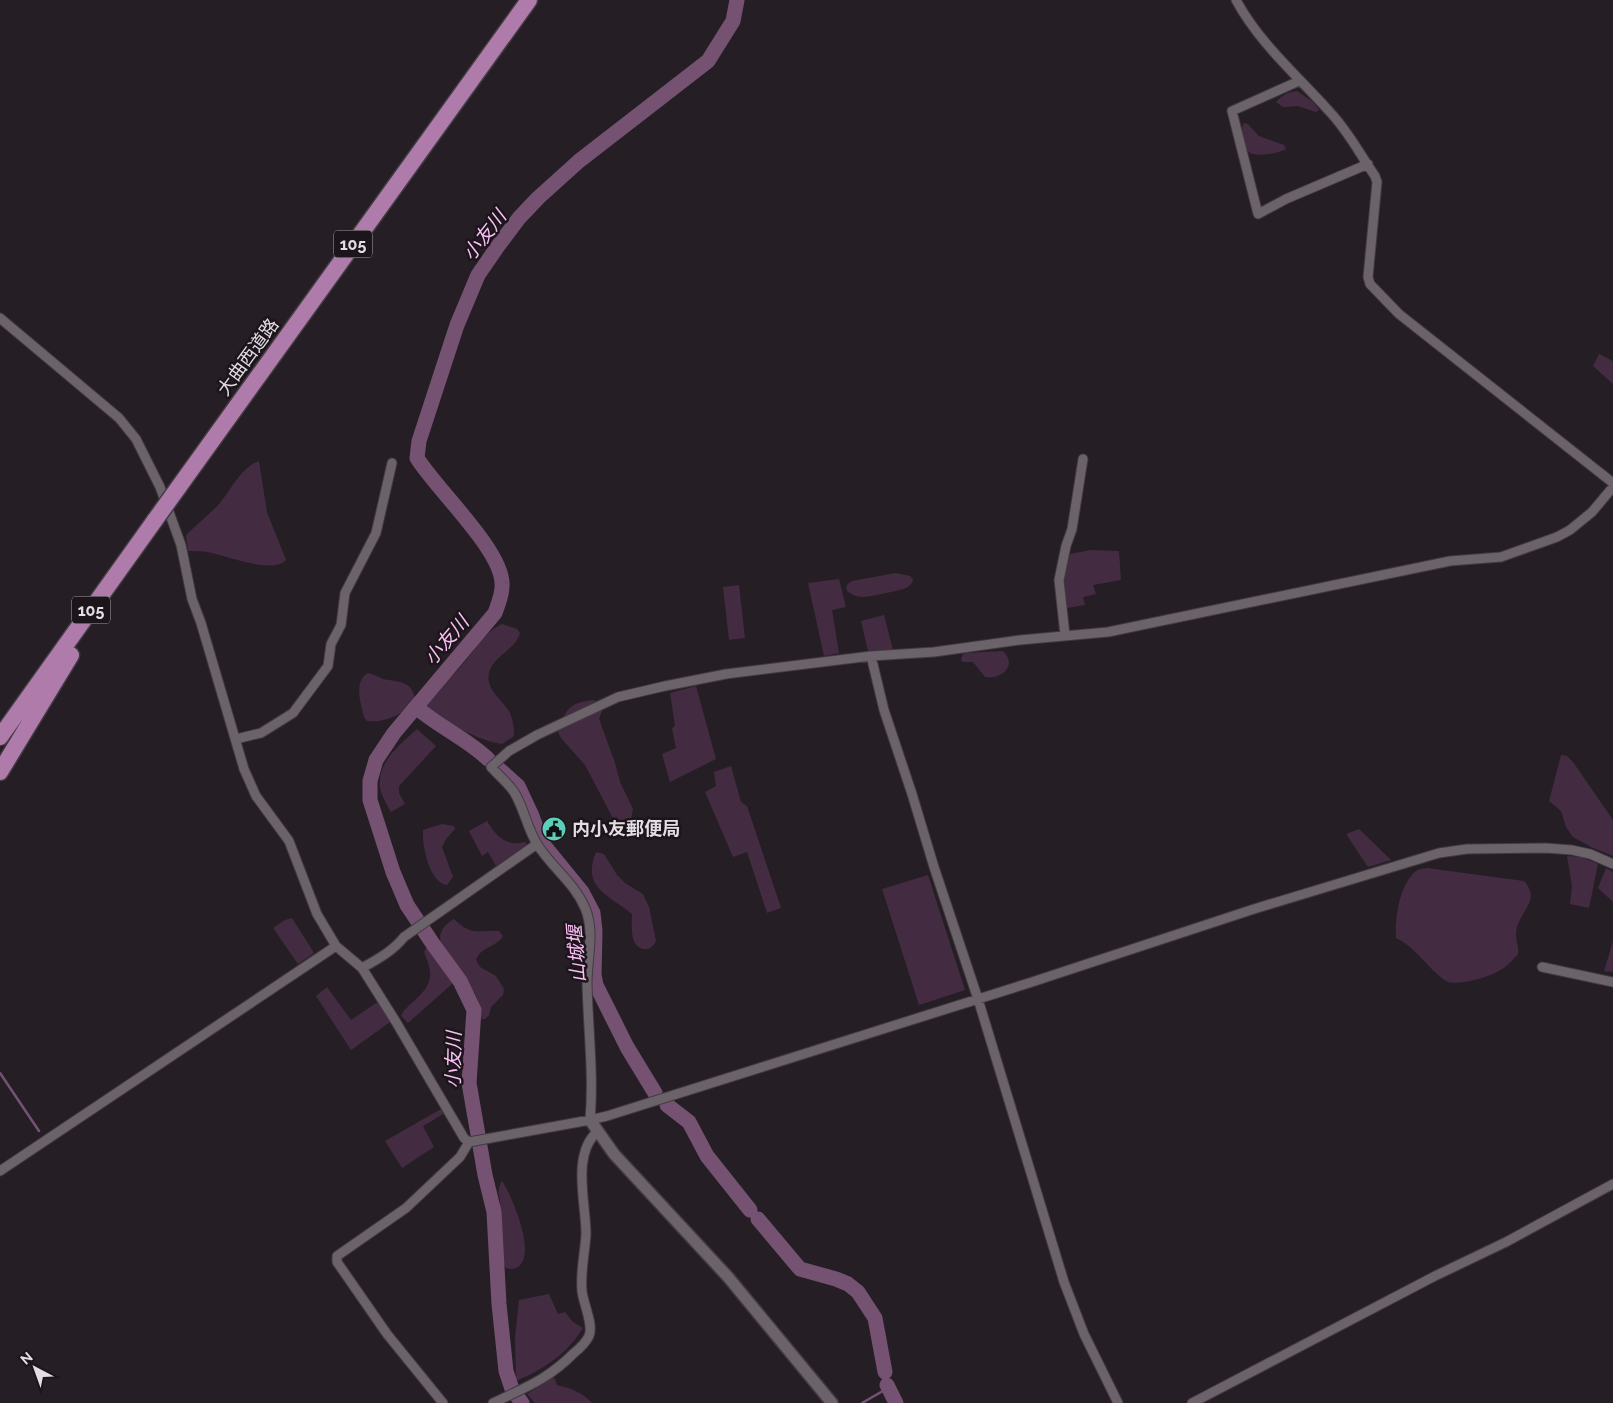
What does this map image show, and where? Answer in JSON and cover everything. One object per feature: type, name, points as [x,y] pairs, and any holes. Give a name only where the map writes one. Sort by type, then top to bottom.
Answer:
[{"type":"highway","name":"大曲西道路","points":[[0,737],[529,0]]},
{"type":"highway","points":[[0,772],[133,552]]},
{"type":"highway","points":[[0,728],[49,668]]},
{"type":"street","points":[[1236,0],[1257,32],[1353,139],[1375,176],[1377,182],[1368,277],[1370,284],[1399,314],[1613,483]]},
{"type":"street","points":[[1299,81],[1232,111],[1258,214],[1286,199],[1368,164]]},
{"type":"street","points":[[0,318],[120,418],[136,439],[160,488],[181,545],[192,599],[244,770],[256,796],[289,841],[317,914],[336,946],[362,968],[464,1138],[469,1142],[491,1140],[590,1120],[1439,853],[1467,849],[1546,848],[1572,850],[1590,854],[1613,864]]},
{"type":"street","points":[[1065,635],[1059,580],[1066,546],[1072,529],[1082,459]]},
{"type":"street","points":[[236,739],[262,733],[292,713],[328,666],[331,644],[341,625],[346,593],[376,533],[392,463]]},
{"type":"street","points":[[832,1403],[728,1277],[614,1154],[590,1120],[592,1095],[587,973],[590,924],[580,897],[537,844],[513,791],[490,767],[509,751],[537,735],[618,697],[656,688],[726,674],[872,656],[934,652],[1065,635],[1108,632],[1450,561],[1501,556],[1556,537],[1570,530],[1592,512],[1613,487]]},
{"type":"street","points":[[872,656],[884,710],[978,999],[1064,1282],[1084,1334],[1118,1403]]},
{"type":"street","points":[[362,968],[397,946],[404,937],[537,844]]},
{"type":"street","points":[[0,1171],[336,946]]},
{"type":"street","points":[[1542,967],[1613,982]]},
{"type":"street","points":[[495,1402],[539,1382],[559,1369],[589,1336],[591,1329],[582,1291],[586,1214],[582,1171],[590,1138],[598,1131]]},
{"type":"street","points":[[443,1403],[387,1334],[337,1262],[337,1256],[406,1208],[460,1157],[469,1142]]},
{"type":"street","points":[[1192,1403],[1435,1276],[1506,1242],[1613,1184]]},
{"type":"shaded area","points":[[1297,91],[1313,102],[1319,110],[1316,112],[1298,106],[1283,107],[1276,102],[1285,94]]},
{"type":"shaded area","points":[[1244,123],[1248,124],[1259,136],[1284,145],[1286,149],[1269,154],[1258,155],[1250,153],[1245,147],[1243,139],[1242,129]]},
{"type":"shaded area","points":[[1599,354],[1613,361],[1613,384],[1593,366]]},
{"type":"shaded area","points":[[259,461],[267,512],[286,560],[280,564],[262,565],[209,552],[188,551],[186,535],[220,503],[242,473]]},
{"type":"shaded area","points":[[1091,550],[1119,551],[1121,580],[1093,585],[1096,594],[1083,597],[1085,605],[1067,608],[1064,577],[1070,554]]},
{"type":"shaded area","points":[[896,573],[910,576],[913,579],[912,583],[907,588],[866,597],[851,594],[846,587],[852,581]]},
{"type":"shaded area","points":[[839,579],[846,607],[832,610],[839,653],[824,656],[808,583]]},
{"type":"shaded area","points":[[739,585],[745,638],[729,640],[723,587]]},
{"type":"shaded area","points":[[884,615],[893,650],[868,651],[861,621]]},
{"type":"shaded area","points":[[502,624],[517,629],[520,633],[514,644],[491,667],[488,679],[492,690],[510,713],[513,724],[514,736],[502,744],[482,739],[444,720],[426,709],[426,704],[485,637]]},
{"type":"shaded area","points":[[1003,651],[1009,661],[1008,666],[1002,674],[997,676],[985,677],[973,662],[963,662],[961,660],[963,654],[967,653]]},
{"type":"shaded area","points":[[368,673],[407,685],[411,688],[415,699],[411,705],[394,717],[381,721],[367,721],[361,705],[359,687],[363,677]]},
{"type":"shaded area","points":[[696,686],[716,759],[670,782],[662,754],[676,748],[672,728],[675,726],[670,693]]},
{"type":"shaded area","points":[[594,700],[602,711],[599,719],[620,782],[633,809],[631,820],[623,825],[616,824],[585,765],[558,732],[569,708],[585,701]]},
{"type":"shaded area","points":[[417,729],[436,746],[399,786],[399,793],[405,804],[391,812],[384,800],[380,787],[382,769],[397,747]]},
{"type":"shaded area","points":[[1561,755],[1567,756],[1573,762],[1613,820],[1613,856],[1573,837],[1566,827],[1561,811],[1549,801]]},
{"type":"shaded area","points":[[731,766],[741,802],[747,806],[781,908],[767,913],[747,852],[733,857],[705,792],[716,786],[714,772]]},
{"type":"shaded area","points":[[487,821],[498,836],[507,842],[525,842],[527,844],[496,866],[488,852],[482,856],[469,831]]},
{"type":"shaded area","points":[[442,824],[454,826],[455,829],[442,847],[453,877],[447,885],[441,882],[431,870],[425,854],[423,837],[423,830]]},
{"type":"shaded area","points":[[1359,829],[1391,860],[1368,867],[1346,834]]},
{"type":"shaded area","points":[[596,852],[604,854],[617,875],[625,883],[643,894],[649,907],[656,941],[650,948],[644,949],[636,944],[632,935],[632,914],[607,896],[595,883],[592,875],[592,865]]},
{"type":"shaded area","points":[[1567,856],[1582,857],[1598,864],[1589,908],[1570,904],[1572,886]]},
{"type":"shaded area","points":[[1427,868],[1524,881],[1531,895],[1517,927],[1518,954],[1511,962],[1493,974],[1479,979],[1450,983],[1439,976],[1410,947],[1396,938],[1397,912],[1402,893],[1410,877],[1416,871]]},
{"type":"shaded area","points":[[1606,868],[1613,872],[1613,902],[1598,888]]},
{"type":"shaded area","points":[[928,875],[965,990],[919,1005],[882,889]]},
{"type":"shaded area","points":[[292,918],[314,953],[298,964],[273,928]]},
{"type":"shaded area","points":[[454,919],[470,930],[499,931],[503,936],[497,943],[481,952],[476,960],[480,967],[496,976],[504,989],[503,995],[491,1007],[489,1015],[485,1019],[478,1015],[480,1008],[477,997],[443,950],[440,939],[443,929]]},
{"type":"shaded area","points":[[1613,941],[1613,972],[1604,971]]},
{"type":"shaded area","points":[[427,946],[448,968],[452,984],[408,1023],[401,1016],[425,989],[430,978],[424,952]]},
{"type":"shaded area","points":[[327,987],[351,1020],[379,1001],[393,1020],[351,1050],[316,996]]},
{"type":"shaded area","points":[[441,1109],[445,1113],[423,1126],[434,1147],[402,1168],[385,1141]]},
{"type":"shaded area","points":[[502,1181],[516,1210],[524,1236],[524,1258],[517,1268],[513,1269],[506,1268],[500,1254],[499,1187]]},
{"type":"shaded area","points":[[549,1294],[558,1314],[565,1312],[573,1322],[583,1328],[570,1346],[554,1360],[516,1381],[515,1338],[519,1300]]},
{"type":"shaded area","points":[[554,1377],[557,1385],[576,1391],[592,1403],[535,1403],[527,1394]]},
{"type":"waterway","name":"小友川","points":[[522,1403],[512,1389],[506,1371],[499,1304],[494,1212],[485,1175],[469,1083],[474,1010],[460,981],[407,905],[393,872],[370,800],[370,781],[376,760],[394,733],[495,613],[502,591],[499,569],[491,554],[467,520],[417,458],[419,441],[457,325],[478,275],[498,246],[519,218],[538,198],[579,161],[708,61],[733,21],[737,0]]},
{"type":"waterway","name":"山城堰","points":[[416,707],[488,759]]},
{"type":"waterway","name":"山城堰","points":[[499,769],[518,786],[542,843],[582,892],[593,913],[595,931],[594,975],[596,985],[627,1047],[655,1093]]},
{"type":"waterway","points":[[0,1073],[39,1131]]},
{"type":"waterway","name":"山城堰","points":[[667,1105],[689,1122],[707,1156],[750,1210]]},
{"type":"waterway","name":"山城堰","points":[[758,1219],[800,1269],[836,1279],[848,1284],[858,1292],[875,1318],[885,1372]]},
{"type":"waterway","name":"山城堰","points":[[887,1385],[896,1403]]},
{"type":"waterway","points":[[862,1403],[888,1388]]},
{"type":"place","name":"内小友郵便局","points":[[554,829]]}]
